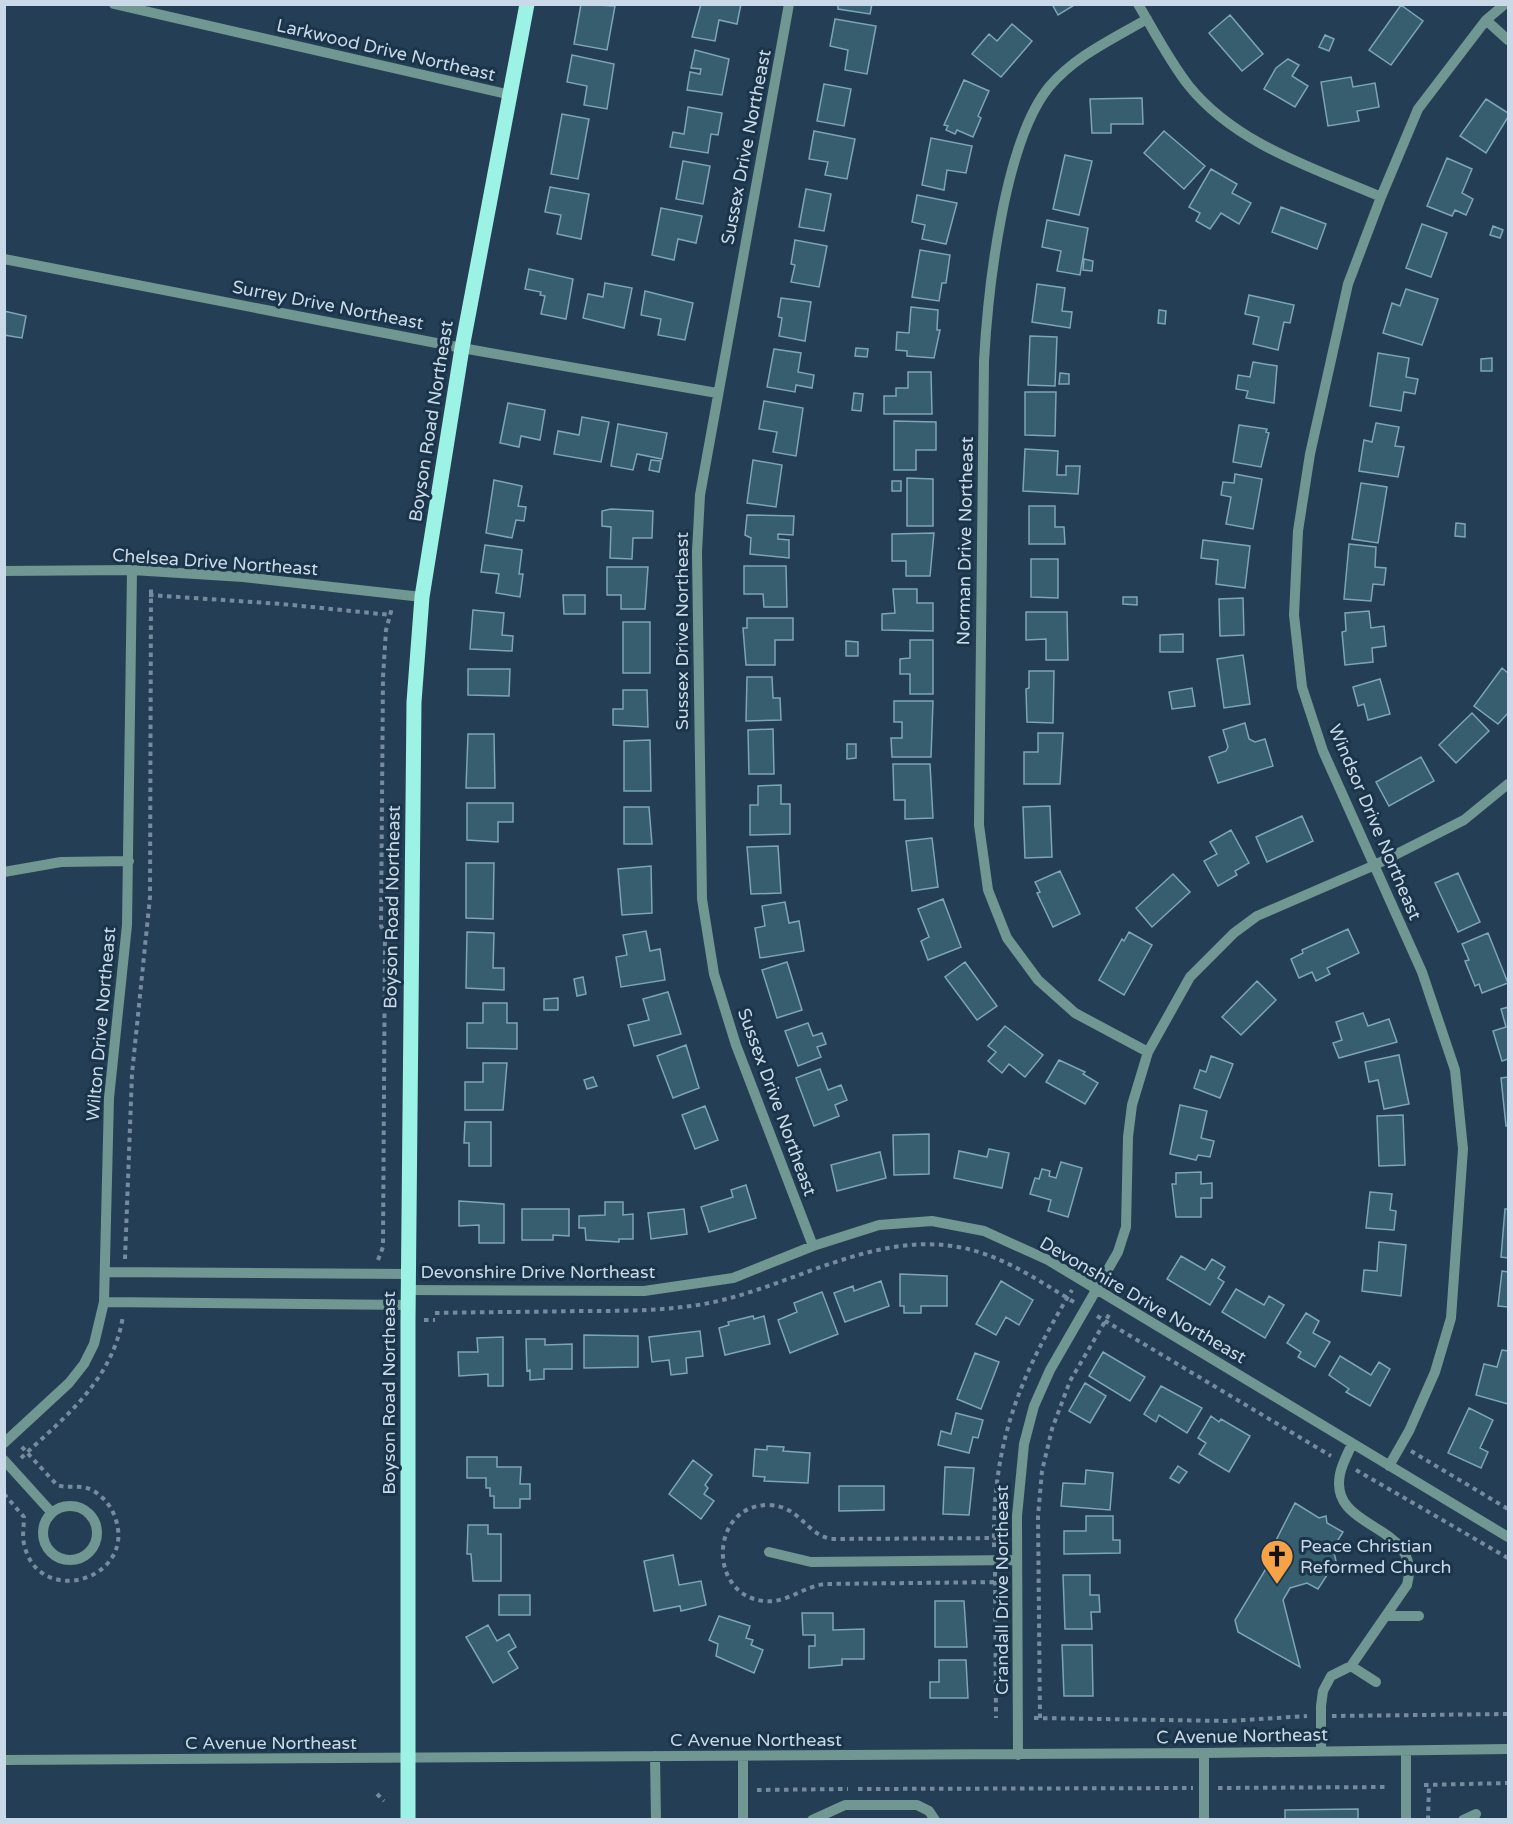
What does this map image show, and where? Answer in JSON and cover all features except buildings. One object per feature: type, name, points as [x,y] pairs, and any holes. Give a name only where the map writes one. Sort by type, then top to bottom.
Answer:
[{"type":"main road","name":"Boyson Road Northeast","points":[[408,1820],[408,1274],[414,702],[422,597],[462,348],[527,4]]},
{"type":"street","name":"Larkwood Drive Northeast","points":[[114,4],[511,95]]},
{"type":"street","name":"Sussex Drive Northeast","points":[[789,4],[700,495],[697,552],[702,899],[714,974],[736,1045],[813,1246]]},
{"type":"street","points":[[1138,4],[1189,86],[1204,102],[1257,143],[1381,197]]},
{"type":"street","name":"Windsor Drive Northeast","points":[[1389,1466],[1409,1431],[1435,1372],[1451,1318],[1463,1149],[1455,1070],[1422,972],[1316,730],[1302,687],[1294,615],[1298,531],[1310,454],[1348,284],[1381,197],[1418,109],[1486,20],[1505,4]]},
{"type":"street","name":"Norman Drive Northeast","points":[[1147,19],[1069,67],[1048,88],[1022,134],[1010,179],[987,311],[984,361],[978,825],[988,890],[1007,938],[1038,980],[1076,1013],[1148,1052]]},
{"type":"street","points":[[1486,20],[1509,40]]},
{"type":"street","name":"Surrey Drive Northeast","points":[[4,260],[462,348],[717,393]]},
{"type":"street","name":"Chelsea Drive Northeast","points":[[4,571],[132,570],[243,577],[422,597]]},
{"type":"street","name":"Wilton Drive Northeast","points":[[4,1443],[69,1383],[84,1364],[94,1344],[104,1302],[110,1098],[127,925],[132,570]]},
{"type":"street","name":"Crandall Drive Northeast","points":[[1018,1755],[1016,1560],[1019,1480],[1024,1444],[1034,1406],[1050,1370],[1118,1252],[1126,1227],[1128,1137],[1132,1105],[1148,1052],[1190,976],[1234,933],[1257,916],[1375,865],[1464,820],[1509,784]]},
{"type":"street","points":[[4,872],[61,862],[129,861]]},
{"type":"street","name":"Devonshire Drive Northeast","points":[[104,1302],[644,1291],[733,1278],[813,1246],[879,1226],[932,1221],[984,1231],[1048,1260],[1509,1537]]},
{"type":"street","name":"Devonshire Drive Northeast","points":[[105,1272],[408,1274]]},
{"type":"street","points":[[1321,1752],[1323,1691],[1331,1676],[1352,1666],[1407,1585],[1410,1574],[1407,1557],[1400,1544],[1349,1510],[1342,1500],[1339,1486],[1344,1463],[1352,1444]]},
{"type":"street","points":[[4,1460],[52,1513]]},
{"type":"street","points":[[69,1506],[87,1511],[97,1527],[95,1545],[90,1553],[74,1560],[58,1557],[51,1552],[46,1545],[44,1528],[52,1513],[69,1506]]},
{"type":"street","points":[[769,1552],[811,1562],[1016,1560]]},
{"type":"street","points":[[1386,1616],[1419,1616]]},
{"type":"street","points":[[1352,1666],[1376,1682]]},
{"type":"street","name":"C Avenue Northeast","points":[[4,1760],[1204,1754],[1509,1749]]},
{"type":"street","points":[[1406,1751],[1406,1820]]},
{"type":"street","points":[[1204,1754],[1204,1820]]},
{"type":"street","points":[[655,1756],[656,1820]]},
{"type":"street","points":[[743,1756],[743,1820]]},
{"type":"street","points":[[812,1820],[845,1804],[917,1805],[929,1811],[935,1820]]},
{"type":"street","points":[[1463,1820],[1476,1814]]},
{"type":"path","points":[[143,595],[282,604],[391,615]]},
{"type":"path","points":[[377,1265],[383,1247],[385,933],[381,926],[381,722],[386,630],[393,608]]},
{"type":"path","points":[[435,1313],[641,1311],[697,1305],[760,1290],[871,1250],[920,1244],[954,1246],[982,1253],[1020,1270],[1074,1302]]},
{"type":"path","points":[[1040,1718],[1038,1516],[1042,1471],[1052,1429],[1062,1401],[1081,1361],[1110,1312]]},
{"type":"path","points":[[1097,1316],[1478,1543],[1509,1558]]},
{"type":"path","points":[[423,1320],[435,1320]]},
{"type":"path","points":[[4,1494],[24,1517],[22,1536],[28,1555],[35,1566],[49,1576],[64,1581],[79,1581],[99,1572],[110,1561],[117,1546],[118,1529],[109,1505],[86,1487],[57,1485],[21,1446]]},
{"type":"path","points":[[1410,1451],[1509,1509]]},
{"type":"path","points":[[995,1572],[996,1718]]},
{"type":"path","points":[[1034,1718],[1229,1721],[1321,1716],[1509,1714]]},
{"type":"path","points":[[1428,1820],[1427,1785],[1509,1783]]},
{"type":"path","points":[[757,1790],[1388,1787]]},
{"type":"path","points":[[377,1794],[384,1801]]},
{"type":"place","name":"Peace Christian Reformed Church","points":[[1277,1585]]}]
